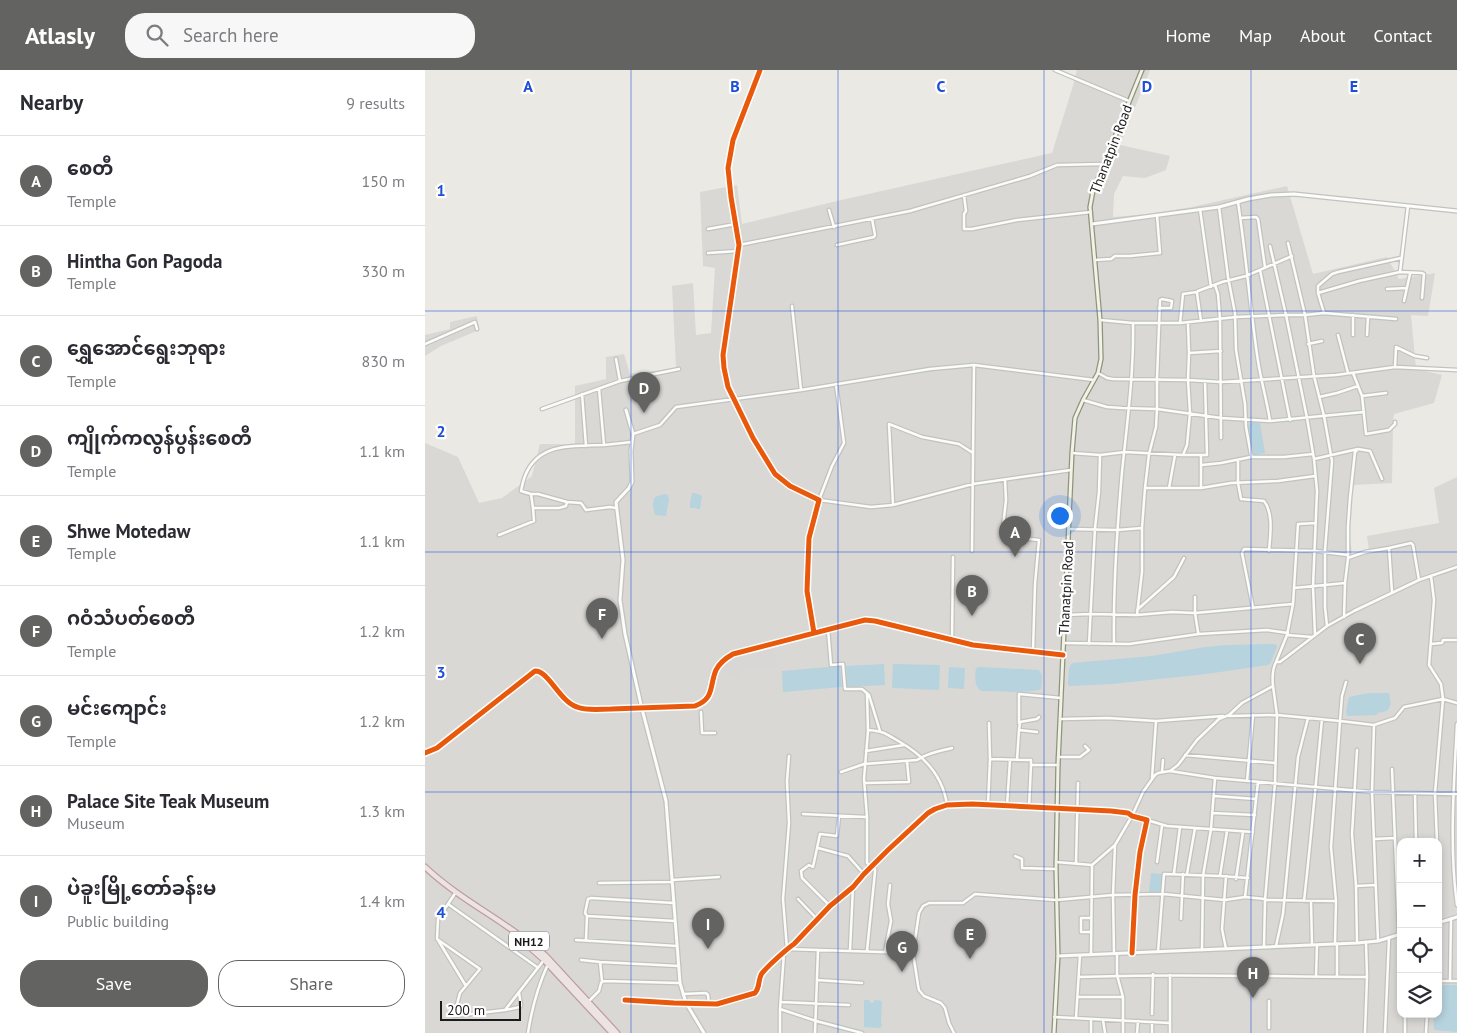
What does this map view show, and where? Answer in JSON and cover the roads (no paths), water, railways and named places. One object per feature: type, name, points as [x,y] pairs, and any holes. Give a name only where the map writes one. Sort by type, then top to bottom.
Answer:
[{"type":"highway","name":"NH12","points":[[425,867],[455,894]]},
{"type":"highway","name":"NH12","points":[[425,871],[455,894],[521,935],[617,1033]]},
{"type":"highway","name":"NH12","points":[[587,1003],[612,1033]]},
{"type":"main road","name":"Thanatpin Road","points":[[1054,1033],[1059,956],[1056,900],[1058,757],[1072,454],[1075,418],[1098,373],[1102,352],[1091,212],[1093,191],[1142,70]]},
{"type":"street","points":[[760,70],[733,140],[728,168],[739,246],[723,354],[728,386],[753,438],[775,474],[790,486],[819,500],[871,507],[893,505],[973,484],[1071,470]]},
{"type":"street","points":[[1055,70],[1129,100]]},
{"type":"street","points":[[739,246],[910,210],[1030,176],[1057,165],[1104,164]]},
{"type":"street","points":[[1092,224],[1219,207],[1271,195],[1295,194],[1457,211]]},
{"type":"street","points":[[964,195],[966,211],[964,214],[964,229],[1008,221],[1091,212]]},
{"type":"street","points":[[1238,202],[1246,276],[1261,379],[1270,421]]},
{"type":"street","points":[[1400,272],[1408,206]]},
{"type":"street","points":[[1219,207],[1228,277],[1236,317],[1236,350],[1251,457]]},
{"type":"street","points":[[1199,209],[1211,287]]},
{"type":"street","points":[[829,210],[834,227]]},
{"type":"street","points":[[1095,260],[1111,259],[1117,256],[1160,253],[1157,215]]},
{"type":"street","points":[[1240,218],[1256,217],[1258,219],[1265,268]]},
{"type":"street","points":[[837,245],[874,237],[872,218]]},
{"type":"street","points":[[708,229],[736,224]]},
{"type":"street","points":[[1288,243],[1305,315],[1308,344],[1332,461],[1325,553],[1327,626]]},
{"type":"street","points":[[1270,246],[1286,315],[1314,459],[1317,491],[1313,587],[1314,636]]},
{"type":"street","points":[[707,253],[738,251]]},
{"type":"street","points":[[1180,323],[1181,296],[1183,294],[1197,292],[1246,276],[1292,256]]},
{"type":"street","points":[[1324,313],[1318,286],[1332,274],[1401,258]]},
{"type":"street","points":[[1260,270],[1290,420]]},
{"type":"street","points":[[1318,292],[1400,272],[1422,273],[1425,274],[1422,298]]},
{"type":"street","points":[[1405,302],[1410,273]]},
{"type":"street","points":[[1215,285],[1221,319],[1221,438]]},
{"type":"street","points":[[1387,289],[1407,288]]},
{"type":"street","points":[[1197,292],[1201,321]]},
{"type":"street","points":[[1137,615],[1142,572],[1142,528],[1145,488],[1149,454],[1156,427],[1159,308],[1161,300],[1171,301],[1171,308],[1159,308]]},
{"type":"street","points":[[792,306],[801,390]]},
{"type":"street","points":[[1100,320],[1133,323],[1188,323],[1236,317],[1324,313],[1396,319]]},
{"type":"street","points":[[1353,315],[1353,335]]},
{"type":"street","points":[[1367,335],[1368,316]]},
{"type":"street","points":[[425,344],[475,322],[477,329]]},
{"type":"street","points":[[1113,644],[1117,530],[1129,409],[1133,323]]},
{"type":"street","points":[[1183,456],[1187,445],[1190,413],[1188,323]]},
{"type":"street","points":[[1337,335],[1348,373]]},
{"type":"street","points":[[1308,344],[1322,341]]},
{"type":"street","points":[[1395,366],[1396,347],[1415,356],[1427,358]]},
{"type":"street","points":[[1189,353],[1221,351]]},
{"type":"street","points":[[616,358],[619,381]]},
{"type":"street","points":[[633,434],[660,425],[676,407],[735,400],[929,369],[974,365],[1094,380]]},
{"type":"street","points":[[972,552],[974,365]]},
{"type":"street","points":[[1098,373],[1107,378],[1221,382],[1348,373],[1395,366],[1457,370]]},
{"type":"street","points":[[542,409],[619,381],[679,369]]},
{"type":"street","points":[[1353,372],[1362,396],[1366,434],[1389,430],[1395,422]]},
{"type":"street","points":[[1072,454],[1100,455],[1125,452],[1183,456],[1207,455],[1205,381]]},
{"type":"street","points":[[813,633],[807,591],[809,538],[819,500],[832,466],[845,444],[836,384]]},
{"type":"street","points":[[1319,397],[1358,386]]},
{"type":"street","points":[[599,389],[604,446]]},
{"type":"street","points":[[1362,396],[1386,393]]},
{"type":"street","points":[[582,394],[587,446]]},
{"type":"street","points":[[1083,400],[1107,407],[1270,421],[1364,412]]},
{"type":"street","points":[[626,410],[633,434],[631,451],[632,482],[616,502],[623,560],[620,600],[625,634],[642,709],[666,801],[680,983],[686,1003],[705,1033]]},
{"type":"street","points":[[893,505],[889,424],[922,438],[959,444],[973,453]]},
{"type":"street","points":[[616,508],[586,510],[581,503],[567,502],[521,491],[531,464],[542,453],[558,448],[604,446],[632,442]]},
{"type":"street","points":[[1345,617],[1350,498],[1355,452],[1358,449]]},
{"type":"street","points":[[1314,459],[1358,449],[1370,451],[1382,479]]},
{"type":"street","points":[[1202,465],[1251,457],[1284,457],[1313,454]]},
{"type":"street","points":[[1089,644],[1100,455]]},
{"type":"street","points":[[1169,488],[1175,455]]},
{"type":"street","points":[[1201,456],[1201,488]]},
{"type":"street","points":[[1238,460],[1241,499],[1264,501],[1267,506],[1269,514],[1269,551]]},
{"type":"street","points":[[1145,488],[1201,488],[1315,476]]},
{"type":"street","points":[[1005,479],[1006,500],[1002,536],[1039,540],[1035,584],[1033,651]]},
{"type":"street","points":[[499,535],[534,521],[531,494]]},
{"type":"street","points":[[533,508],[559,508],[566,506],[567,502]]},
{"type":"street","points":[[1264,946],[1265,900],[1275,783],[1277,714],[1272,675],[1273,668],[1288,634],[1295,588],[1298,524],[1316,524]]},
{"type":"street","points":[[1069,528],[1117,530],[1142,528]]},
{"type":"street","points":[[1253,608],[1242,553],[1244,549],[1315,551],[1348,556],[1411,543],[1413,545],[1419,580]]},
{"type":"street","points":[[1389,548],[1392,592]]},
{"type":"street","points":[[952,641],[953,556]]},
{"type":"street","points":[[1137,610],[1174,577],[1184,558]]},
{"type":"street","points":[[1276,662],[1280,662],[1327,626],[1392,592],[1419,580],[1457,567]]},
{"type":"street","points":[[1431,576],[1434,600],[1429,665],[1441,684],[1443,700],[1435,793],[1437,838]]},
{"type":"street","points":[[1295,588],[1345,583]]},
{"type":"street","points":[[1195,597],[1195,613],[1199,634]]},
{"type":"street","points":[[1065,615],[1195,613],[1293,604]]},
{"type":"street","points":[[425,753],[437,748],[535,670],[542,672],[564,699],[578,708],[642,709],[696,706],[707,700],[711,693],[716,670],[722,662],[733,654],[865,620],[973,645],[1063,655]]},
{"type":"street","points":[[828,629],[831,665],[843,664],[845,689],[861,689],[869,695],[880,731]]},
{"type":"street","points":[[1063,643],[1113,644],[1145,642],[1199,634],[1267,630],[1314,636]]},
{"type":"street","points":[[1431,644],[1442,643],[1443,640],[1457,640]]},
{"type":"street","points":[[1337,977],[1336,901],[1331,847],[1342,696],[1346,682]]},
{"type":"street","points":[[1170,771],[1179,764],[1197,740],[1218,720],[1229,716],[1242,703],[1273,686]]},
{"type":"street","points":[[867,693],[868,730],[865,764],[866,853],[867,863],[875,869],[867,952]]},
{"type":"street","points":[[1017,760],[1019,694],[1061,698]]},
{"type":"street","points":[[1060,719],[1108,718],[1156,721],[1277,714],[1374,725],[1395,718],[1404,707],[1443,700],[1457,703]]},
{"type":"street","points":[[696,706],[702,712],[702,733],[715,733]]},
{"type":"street","points":[[1247,781],[1253,715]]},
{"type":"street","points":[[1019,723],[1037,720],[1039,717]]},
{"type":"street","points":[[1276,946],[1283,914],[1298,757],[1308,718]]},
{"type":"street","points":[[1304,901],[1322,719]]},
{"type":"street","points":[[1152,779],[1156,721]]},
{"type":"street","points":[[988,805],[989,724]]},
{"type":"street","points":[[1457,724],[1454,884],[1457,905]]},
{"type":"street","points":[[1374,725],[1372,792],[1378,941]]},
{"type":"street","points":[[868,730],[880,731],[922,757],[936,775],[947,805]]},
{"type":"street","points":[[1019,730],[1037,732]]},
{"type":"street","points":[[866,751],[904,745]]},
{"type":"street","points":[[1058,757],[1080,757],[1089,750],[1085,746]]},
{"type":"street","points":[[841,772],[865,764],[917,760],[952,748]]},
{"type":"street","points":[[1357,750],[1352,834],[1356,886],[1357,943]]},
{"type":"street","points":[[1185,755],[1275,764]]},
{"type":"street","points":[[787,949],[783,899],[789,823],[787,788],[789,756]]},
{"type":"street","points":[[990,759],[1031,760],[1029,807]]},
{"type":"street","points":[[1007,806],[1010,760]]},
{"type":"street","points":[[1162,772],[1163,760]]},
{"type":"street","points":[[865,783],[909,782],[907,761]]},
{"type":"street","points":[[1031,765],[1058,765]]},
{"type":"street","points":[[1392,769],[1400,928]]},
{"type":"street","points":[[1056,862],[1092,865],[1115,846],[1143,792],[1157,773],[1162,772],[1170,771],[1215,778],[1372,792],[1455,794]]},
{"type":"street","points":[[1202,950],[1203,876],[1211,829],[1215,778]]},
{"type":"street","points":[[1076,864],[1078,782]]},
{"type":"street","points":[[1245,896],[1258,782]]},
{"type":"street","points":[[1415,793],[1416,838]]},
{"type":"street","points":[[1214,796],[1256,799]]},
{"type":"street","points":[[625,1000],[709,1004],[726,1002],[755,994],[759,989],[761,974],[764,970],[794,944],[830,906],[853,887],[928,812],[947,805],[971,804],[1077,808],[1128,813],[1162,825],[1253,832]]},
{"type":"street","points":[[1212,813],[1255,814]]},
{"type":"street","points":[[803,814],[867,817]]},
{"type":"street","points":[[830,906],[802,878],[801,871],[809,865],[813,867],[820,834],[837,836],[839,816]]},
{"type":"street","points":[[1132,953],[1135,895],[1147,820]]},
{"type":"street","points":[[1157,862],[1162,825]]},
{"type":"street","points":[[1174,873],[1180,826]]},
{"type":"street","points":[[1181,918],[1185,874],[1195,828]]},
{"type":"street","points":[[1221,876],[1227,831]]},
{"type":"street","points":[[1236,878],[1243,832]]},
{"type":"street","points":[[1374,839],[1395,838]]},
{"type":"street","points":[[1115,846],[1113,895],[1115,954],[1117,975],[1123,997],[1123,1033]]},
{"type":"street","points":[[817,848],[848,856],[864,874]]},
{"type":"street","points":[[1015,856],[1022,859],[1022,868],[1056,869]]},
{"type":"street","points":[[1091,954],[1092,865]]},
{"type":"street","points":[[1158,952],[1164,874],[1248,878]]},
{"type":"street","points":[[1226,876],[1222,929],[1226,949]]},
{"type":"street","points":[[599,883],[672,881],[719,877]]},
{"type":"street","points":[[885,952],[891,920],[889,904],[890,885]]},
{"type":"street","points":[[1356,886],[1376,885]]},
{"type":"street","points":[[850,950],[853,887]]},
{"type":"street","points":[[455,894],[438,920],[437,939],[466,986]]},
{"type":"street","points":[[954,1033],[945,1008],[941,1003],[929,999],[919,990],[913,953],[919,913],[923,906],[929,903],[963,902],[975,894],[1056,900],[1091,896],[1163,894],[1225,900],[1245,896],[1265,900],[1336,901]]},
{"type":"street","points":[[586,940],[587,916],[585,908],[588,899],[674,903]]},
{"type":"street","points":[[798,899],[818,920]]},
{"type":"street","points":[[1311,901],[1312,945]]},
{"type":"street","points":[[448,904],[537,967]]},
{"type":"street","points":[[587,916],[675,921]]},
{"type":"street","points":[[1442,922],[1457,917]]},
{"type":"street","points":[[1091,918],[1081,918],[1081,932],[1091,932]]},
{"type":"street","points":[[1450,981],[1451,919]]},
{"type":"street","points":[[1059,956],[1357,943],[1378,941],[1397,935]]},
{"type":"street","points":[[1385,1033],[1389,938]]},
{"type":"street","points":[[437,939],[480,969],[460,993],[453,1016],[520,1007],[518,992]]},
{"type":"street","points":[[576,940],[677,946]]},
{"type":"street","points":[[1365,942],[1367,977],[1365,1033]]},
{"type":"street","points":[[1316,977],[1317,945]]},
{"type":"street","points":[[787,949],[913,953]]},
{"type":"street","points":[[815,1033],[818,950]]},
{"type":"street","points":[[780,1033],[784,953]]},
{"type":"street","points":[[1076,1018],[1080,955]]},
{"type":"street","points":[[581,960],[679,966]]},
{"type":"street","points":[[505,1010],[537,967],[548,962]]},
{"type":"street","points":[[529,1033],[532,1006],[548,962]]},
{"type":"street","points":[[587,1003],[599,991],[602,981],[600,962]]},
{"type":"street","points":[[1079,977],[1153,974],[1367,977]]},
{"type":"street","points":[[1152,1014],[1153,974]]},
{"type":"street","points":[[1170,975],[1170,1033]]},
{"type":"street","points":[[817,980],[863,983]]},
{"type":"street","points":[[602,981],[680,983]]},
{"type":"street","points":[[1442,981],[1457,981]]},
{"type":"street","points":[[683,994],[706,993],[709,1004]]},
{"type":"street","points":[[1078,997],[1123,997]]},
{"type":"street","points":[[1269,1001],[1269,1028]]},
{"type":"street","points":[[781,1002],[817,1002],[849,1005]]},
{"type":"street","points":[[780,1009],[816,1021],[863,1033]]},
{"type":"street","points":[[1055,1017],[1170,1023]]},
{"type":"street","points":[[1405,1018],[1405,1033]]},
{"type":"street","points":[[1427,1018],[1427,1033]]},
{"type":"street","points":[[1091,1019],[1091,1033]]},
{"type":"street","points":[[1103,1019],[1105,1033]]},
{"type":"street","points":[[1137,1033],[1138,1021]]},
{"type":"street","points":[[1152,1022],[1152,1033]]},
{"type":"water","points":[[1250,423],[1260,423],[1265,453],[1254,455],[1248,427]]},
{"type":"water","points":[[692,493],[702,496],[700,509],[690,508]]},
{"type":"water","points":[[665,494],[668,495],[669,499],[666,516],[655,515],[654,499]]},
{"type":"water","points":[[1274,644],[1277,647],[1268,665],[1112,684],[1068,685],[1069,668],[1072,663],[1152,656],[1205,647]]},
{"type":"water","points":[[884,664],[885,685],[847,687],[846,666]]},
{"type":"water","points":[[893,664],[940,665],[939,690],[892,688]]},
{"type":"water","points":[[840,666],[842,687],[783,692],[782,671]]},
{"type":"water","points":[[949,667],[965,668],[964,689],[948,688]]},
{"type":"water","points":[[976,668],[1039,670],[1042,676],[1041,689],[1021,692],[981,691],[977,686],[975,677]]},
{"type":"water","points":[[1369,693],[1389,693],[1391,704],[1387,711],[1377,713],[1377,715],[1347,716],[1346,711],[1349,697]]},
{"type":"water","points":[[1151,873],[1162,874],[1160,892],[1149,891]]},
{"type":"water","points":[[1457,985],[1457,1032],[1434,1030],[1433,1018],[1442,1018],[1442,986]]},
{"type":"water","points":[[864,1000],[869,1000],[871,1003],[874,1000],[882,1001],[882,1026],[880,1028],[864,1027]]},
{"type":"place","name":"ကျိုက်ကလွန်ပွန်းစေတီ","points":[[644,413]]},
{"type":"place","name":"စေတီ","points":[[1015,557]]},
{"type":"place","name":"Hintha Gon Pagoda","points":[[972,616]]},
{"type":"place","name":"ဂဝံသံပတ်စေတီ","points":[[602,639]]},
{"type":"place","name":"ရွှေအောင်ရွေးဘုရား","points":[[1360,664]]},
{"type":"place","name":"ပဲခူးမြို့တော်ခန်းမ","points":[[708,949]]},
{"type":"place","name":"Shwe Motedaw","points":[[970,959]]},
{"type":"place","name":"မင်းကျောင်း","points":[[902,972]]},
{"type":"place","name":"Palace Site Teak Museum","points":[[1253,998]]}]
